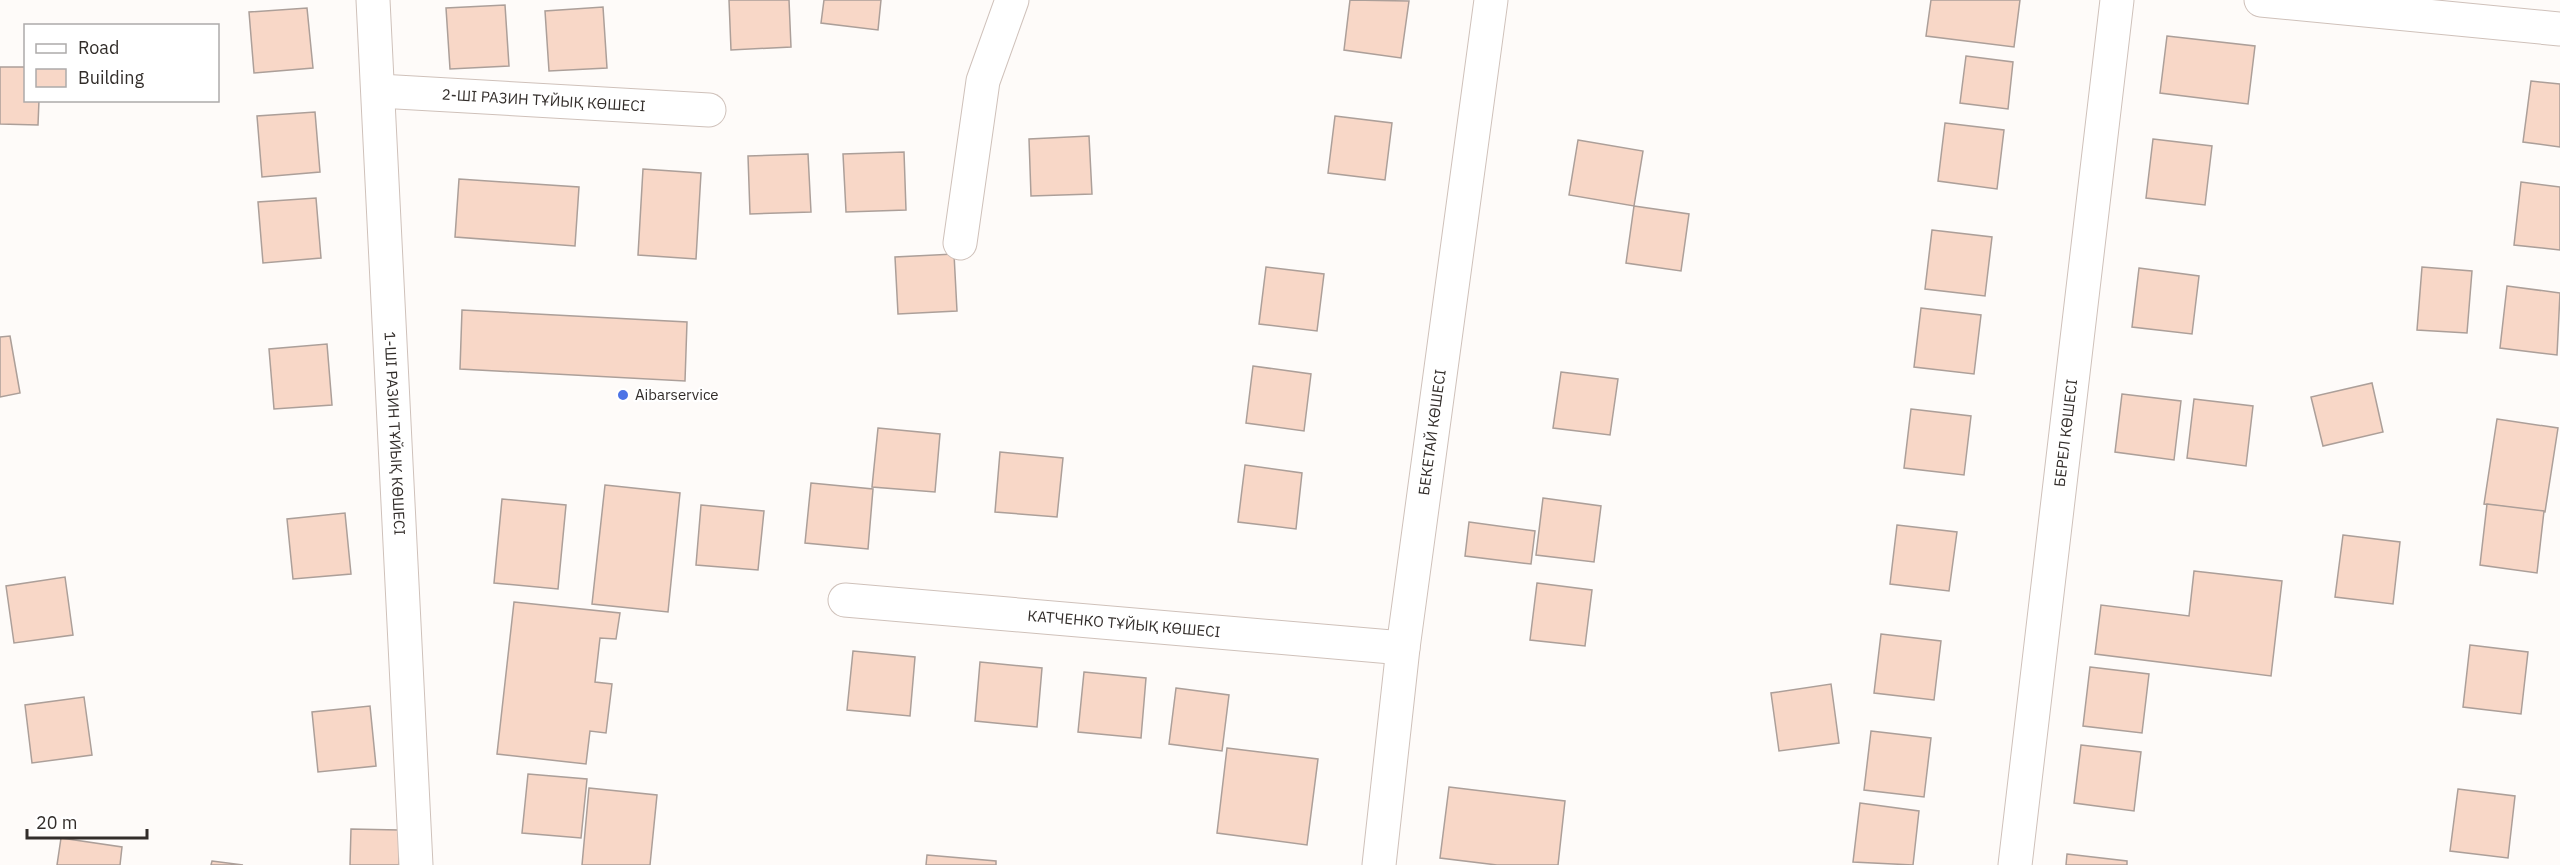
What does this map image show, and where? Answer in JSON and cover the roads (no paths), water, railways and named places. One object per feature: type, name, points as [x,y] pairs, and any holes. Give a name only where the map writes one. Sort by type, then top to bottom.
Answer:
[{"type":"street","name":"1-ШІ РАЗИН ТҰЙЫҚ КӨШЕСІ","points":[[374,0],[416,865]]},
{"type":"street","points":[[960,243],[982,81],[1012,0]]},
{"type":"street","name":"БЕКЕТАЙ КӨШЕСІ","points":[[1379,865],[1403,648],[1491,0]]},
{"type":"street","name":"БЕРЕЛ КӨШЕСІ","points":[[2015,865],[2117,0]]},
{"type":"street","points":[[2261,0],[2560,29]]},
{"type":"street","name":"2-ШІ РАЗИН ТҰЙЫҚ КӨШЕСІ","points":[[379,91],[709,110]]},
{"type":"street","name":"КАТЧЕНКО ТҰЙЫҚ КӨШЕСІ","points":[[845,600],[1403,648]]},
{"type":"place","name":"Aibarservice","points":[[623,395]]}]
